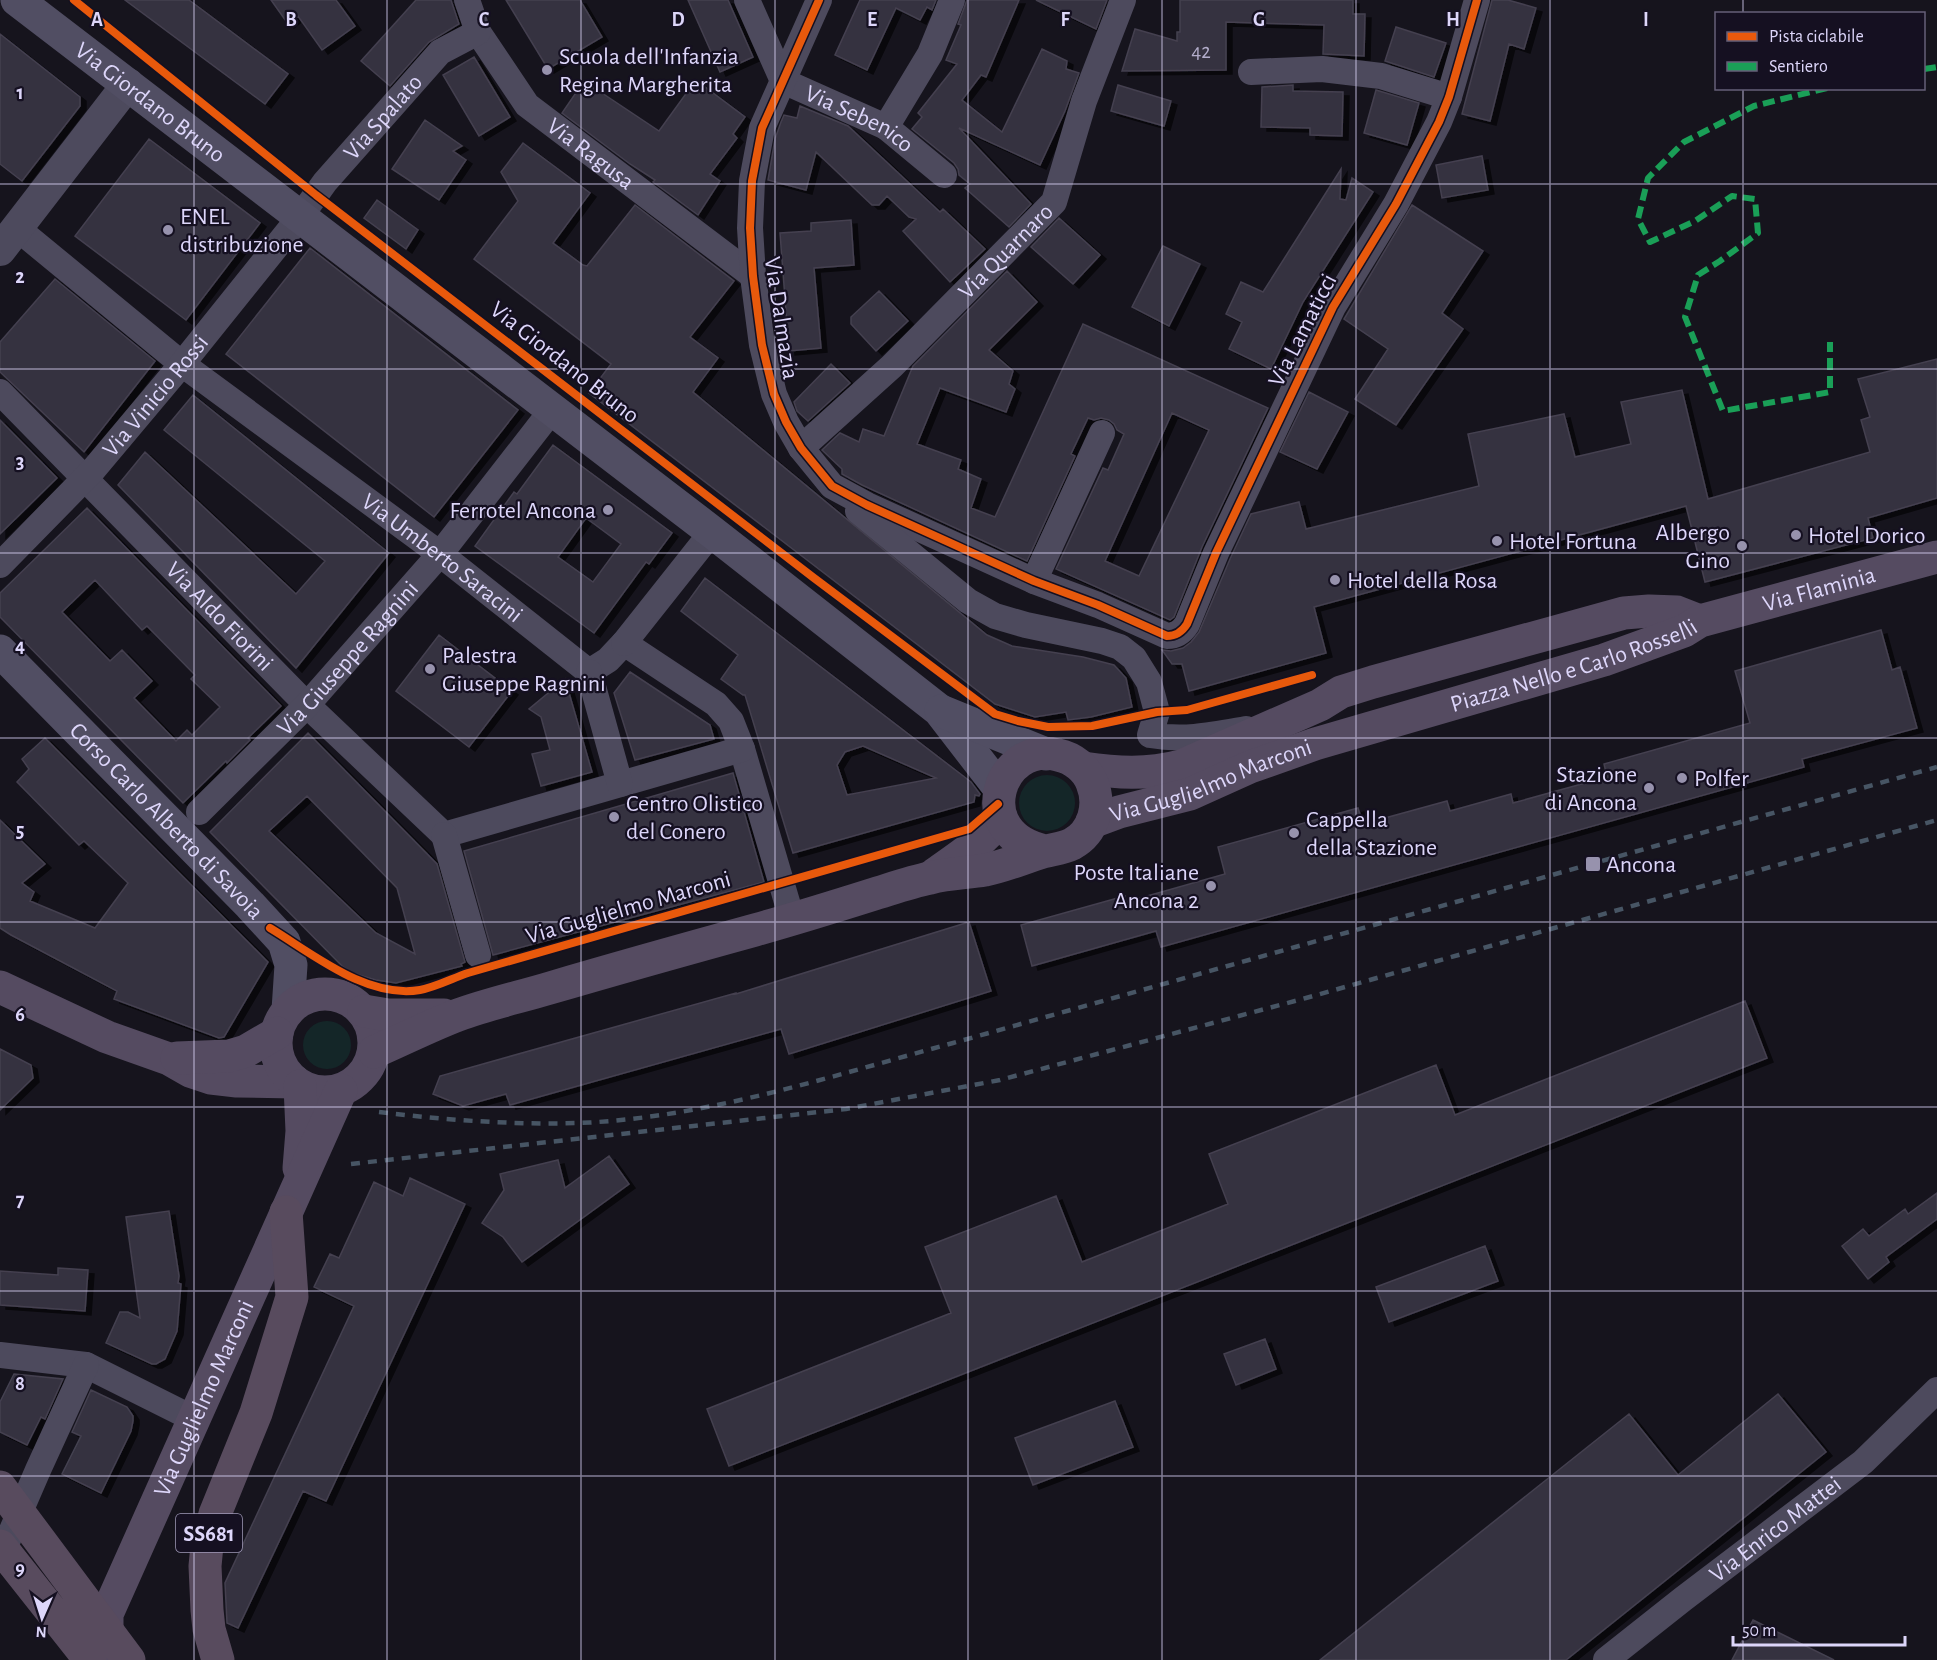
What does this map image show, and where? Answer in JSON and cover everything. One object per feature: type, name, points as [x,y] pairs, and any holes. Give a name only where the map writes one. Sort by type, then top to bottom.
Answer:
[{"type":"highway","name":"SS681","points":[[218,1660],[209,1629],[207,1610],[205,1566],[207,1545],[214,1514],[256,1413],[292,1297],[292,1198]]},
{"type":"highway","points":[[0,1487],[129,1660]]},
{"type":"highway","points":[[0,1546],[90,1660]]},
{"type":"main road","name":"Via Giordano Bruno","points":[[26,3],[939,710],[1046,754]]},
{"type":"main road","name":"Via Flaminia","points":[[1700,621],[1937,557]]},
{"type":"main road","name":"Piazza Nello e Carlo Rosselli","points":[[1341,692],[1624,613],[1677,612],[1700,621]]},
{"type":"main road","name":"Piazza Nello e Carlo Rosselli","points":[[1330,740],[1604,660],[1684,631],[1700,621]]},
{"type":"main road","name":"Corso Carlo Alberto di Savoia","points":[[0,651],[250,904],[284,942],[291,965],[283,1022]]},
{"type":"main road","name":"Via Guglielmo Marconi","points":[[1083,768],[1124,773],[1159,771],[1202,758],[1320,705],[1341,692]]},
{"type":"main road","name":"Via Giordano Bruno","points":[[939,710],[1000,803]]},
{"type":"main road","name":"Via Guglielmo Marconi","points":[[1092,822],[1119,812],[1190,794],[1250,767],[1330,740]]},
{"type":"main road","name":"Via Guglielmo Marconi","points":[[374,1052],[458,1015],[792,920],[930,877],[986,870],[1073,844],[1084,835],[1092,822],[1096,808],[1096,794],[1091,780],[1083,768],[1071,759],[1057,754],[1028,757],[1006,775],[992,831],[976,846],[930,877]]},
{"type":"main road","points":[[1000,803],[1008,831],[1018,841],[1031,848],[1045,851]]},
{"type":"main road","points":[[0,987],[107,1037],[169,1059],[190,1071],[211,1078],[298,1084],[320,1092],[342,1090],[362,1076],[374,1052],[373,1030],[363,1011],[348,999],[329,994],[309,996],[298,1002],[283,1022],[246,1051],[229,1056],[169,1059]]},
{"type":"main road","name":"Via Guglielmo Marconi","points":[[363,1011],[388,1015],[458,1015]]},
{"type":"main road","points":[[283,1022],[277,1055],[287,1074],[298,1084]]},
{"type":"main road","name":"Via Guglielmo Marconi","points":[[292,1198],[302,1131],[298,1084]]},
{"type":"main road","name":"Via Guglielmo Marconi","points":[[96,1660],[107,1637],[107,1614],[342,1090]]},
{"type":"main road","name":"Via Guglielmo Marconi","points":[[76,1660],[89,1630],[107,1614]]},
{"type":"street","name":"Via Ragusa","points":[[467,0],[478,32],[527,105],[753,276]]},
{"type":"street","name":"Via Sebenico","points":[[747,0],[783,81],[886,127],[944,176]]},
{"type":"street","name":"Via Dalmazia","points":[[819,0],[762,128],[752,181],[750,228],[753,276],[762,345],[774,394],[786,422],[801,448],[832,486],[863,515],[968,601],[995,616],[1026,626],[1102,641],[1120,647],[1134,658],[1149,682],[1157,712],[1150,735]]},
{"type":"street","points":[[886,127],[930,54],[952,0]]},
{"type":"street","name":"Via Quarnaro","points":[[801,448],[892,366],[1054,202],[1084,101],[1123,0]]},
{"type":"street","name":"Via Lamaticci","points":[[1167,636],[1174,636],[1187,624],[1216,553],[1333,307],[1396,204],[1439,122],[1449,97],[1477,0]]},
{"type":"street","name":"Via Spalato","points":[[300,217],[325,182],[440,52],[478,32]]},
{"type":"street","points":[[1251,72],[1322,69],[1380,76],[1449,97]]},
{"type":"street","points":[[9,240],[128,84]]},
{"type":"street","name":"Via Vinicio Rossi","points":[[0,565],[86,479],[300,217]]},
{"type":"street","name":"Via Umberto Saracini","points":[[9,240],[440,554],[589,672]]},
{"type":"street","name":"Via Aldo Fiorini","points":[[0,392],[307,705],[444,835]]},
{"type":"street","name":"Via Giuseppe Ragnini","points":[[199,813],[307,705],[440,554],[552,410]]},
{"type":"street","points":[[1034,581],[1102,433]]},
{"type":"street","name":"Via Dalmazia","points":[[832,486],[867,505],[1034,581],[1098,604],[1167,636]]},
{"type":"street","points":[[620,784],[589,672],[608,660],[624,643],[712,532]]},
{"type":"street","points":[[624,643],[716,704],[731,721],[742,749],[792,920]]},
{"type":"street","name":"Via Guglielmo Marconi","points":[[1150,735],[1188,738],[1276,724]]},
{"type":"street","points":[[478,955],[444,835],[742,749]]},
{"type":"street","points":[[0,1355],[86,1365],[194,1419]]},
{"type":"street","points":[[0,1558],[86,1365]]},
{"type":"street","name":"Via Enrico Mattei","points":[[1606,1660],[1863,1462],[1937,1390]]},
{"type":"shaded area","points":[[1041,775],[1053,775],[1063,779],[1071,787],[1075,803],[1071,819],[1063,827],[1053,831],[1041,831],[1031,827],[1023,819],[1019,809],[1019,797],[1023,787],[1031,779]]},
{"type":"shaded area","points":[[322,1021],[332,1021],[347,1031],[351,1045],[350,1054],[341,1065],[332,1069],[322,1069],[307,1059],[303,1050],[303,1040],[313,1025]]},
{"type":"building","points":[[125,0],[189,0],[288,74],[265,104]]},
{"type":"building","points":[[271,0],[336,0],[355,26],[322,50],[298,16],[288,24]]},
{"type":"building","points":[[416,0],[451,0],[459,24],[429,42],[390,86],[361,61]]},
{"type":"building","points":[[506,0],[580,0],[602,37],[548,69]]},
{"type":"building","points":[[688,0],[728,0],[753,57],[720,72]]},
{"type":"building","points":[[860,0],[936,0],[932,10],[927,7],[920,20],[896,8],[867,70],[835,55]]},
{"type":"building","points":[[967,0],[1019,0],[986,77],[981,75],[962,100],[1002,132],[1042,49],[1067,61],[1066,69],[1079,73],[1065,111],[1040,165],[959,128],[1031,204],[1009,227],[965,188],[970,184],[959,175],[954,163],[912,129],[922,117],[918,113],[957,64],[946,60],[961,25],[958,24]]},
{"type":"building","points":[[1036,0],[1107,0],[1096,29]]},
{"type":"building","points":[[1180,0],[1353,0],[1353,14],[1365,14],[1364,56],[1323,54],[1324,25],[1226,22],[1226,70],[1122,71],[1135,29],[1177,41],[1177,32],[1180,32]]},
{"type":"building","points":[[1492,0],[1508,0],[1536,8],[1524,49],[1509,44],[1490,121],[1462,114]]},
{"type":"building","points":[[1396,27],[1446,43],[1434,77],[1385,61]]},
{"type":"building","points":[[0,34],[80,97],[80,106],[22,181],[0,164]]},
{"type":"building","points":[[474,57],[510,117],[479,136],[443,75]]},
{"type":"building","points":[[584,81],[659,131],[693,84],[701,84],[745,117],[733,134],[737,138],[710,174],[720,181],[698,215],[653,182],[655,180],[562,113]]},
{"type":"building","points":[[1118,85],[1171,101],[1164,126],[1111,111]]},
{"type":"building","points":[[1293,85],[1293,91],[1343,92],[1342,136],[1310,135],[1310,128],[1261,127],[1262,87]]},
{"type":"building","points":[[1376,90],[1419,103],[1407,145],[1364,133]]},
{"type":"building","points":[[800,106],[848,126],[940,212],[943,209],[985,249],[950,282],[903,231],[916,219],[909,217],[887,196],[879,205],[872,205],[816,152],[806,190],[768,180],[775,139],[784,115],[797,118]]},
{"type":"building","points":[[425,120],[462,146],[453,151],[466,160],[439,200],[392,169]]},
{"type":"building","name":"ENEL distribuzione","points":[[149,139],[260,223],[186,320],[75,236]]},
{"type":"building","points":[[523,143],[590,193],[553,243],[583,265],[587,266],[635,205],[734,281],[690,337],[718,358],[693,392],[987,635],[1012,646],[1083,657],[1114,665],[1126,678],[1132,707],[1068,720],[1066,712],[1035,717],[995,704],[589,393],[611,364],[474,259],[518,201],[501,172]]},
{"type":"building","points":[[1482,156],[1488,190],[1442,198],[1436,165]]},
{"type":"building","points":[[1341,169],[1340,199],[1346,200],[1352,178],[1373,192],[1303,302],[1271,369],[1229,349],[1242,322],[1226,314],[1241,282],[1263,292]]},
{"type":"building","points":[[377,200],[418,230],[406,249],[364,218]]},
{"type":"building","points":[[1412,205],[1483,251],[1442,313],[1463,329],[1396,425],[1355,399],[1388,349],[1344,319]]},
{"type":"building","points":[[1059,218],[1100,255],[1073,284],[1031,247]]},
{"type":"building","points":[[851,220],[854,265],[814,268],[821,348],[789,351],[780,233],[811,231],[811,223]]},
{"type":"building","points":[[1163,246],[1200,264],[1169,326],[1132,307]]},
{"type":"building","points":[[310,248],[518,410],[434,517],[226,354]]},
{"type":"building","points":[[1007,271],[1037,302],[989,350],[1013,371],[1009,384],[1015,389],[1006,412],[940,388],[917,444],[961,460],[958,469],[981,479],[971,508],[995,517],[1083,324],[1268,408],[1202,547],[1174,617],[1170,620],[1056,569],[1103,468],[1108,470],[1124,434],[1117,430],[1109,420],[1088,418],[1071,454],[1075,456],[1027,561],[842,474],[842,469],[822,450],[840,433],[859,442],[863,429],[884,436],[913,366]],"holes":[[[1172,413],[1209,430],[1139,576],[1105,561]]]},
{"type":"building","points":[[55,279],[155,361],[84,452],[0,372],[0,342]]},
{"type":"building","points":[[879,291],[908,321],[876,351],[851,324],[851,317]]},
{"type":"building","points":[[1937,359],[1937,498],[1868,518],[1873,538],[1705,582],[1686,506],[1314,607],[1326,653],[1189,691],[1182,664],[1172,664],[1162,650],[1171,651],[1183,648],[1199,632],[1251,514],[1299,502],[1306,529],[1479,486],[1468,434],[1564,414],[1575,457],[1631,444],[1621,402],[1682,390],[1708,499],[1870,452],[1861,420],[1870,417],[1858,379]]},
{"type":"building","points":[[831,364],[850,383],[808,421],[797,411],[794,402]]},
{"type":"building","points":[[1309,392],[1348,412],[1317,469],[1280,452]]},
{"type":"building","points":[[193,395],[389,553],[296,668],[118,485],[145,452],[296,594],[325,561],[164,430]]},
{"type":"building","points":[[0,420],[57,478],[0,534]]},
{"type":"building","points":[[553,445],[672,533],[649,564],[646,562],[594,633],[475,546],[514,492],[517,494]],"holes":[[[586,518],[621,544],[593,582],[558,557]]]},
{"type":"building","points":[[87,508],[281,706],[248,738],[250,740],[227,763],[226,761],[183,803],[0,617],[0,593]],"holes":[[[95,580],[142,630],[147,626],[195,675],[191,679],[220,707],[192,735],[187,730],[176,741],[134,698],[152,681],[122,650],[110,661],[62,612]]]},
{"type":"building","points":[[705,578],[971,782],[980,794],[979,796],[975,795],[974,802],[793,853],[745,695],[721,679],[738,655],[681,611]],"holes":[[[863,746],[936,778],[847,795],[837,765],[845,752]]]},
{"type":"building","name":"Stazione di Ancona","points":[[1881,630],[1892,670],[1900,667],[1917,728],[1802,759],[1804,767],[1161,947],[1156,931],[1032,966],[1021,925],[1125,896],[1126,902],[1225,874],[1218,847],[1358,808],[1363,824],[1447,801],[1450,811],[1511,794],[1513,803],[1607,777],[1604,764],[1750,723],[1735,671]]},
{"type":"building","points":[[439,635],[512,691],[469,747],[396,691]]},
{"type":"building","points":[[630,672],[710,725],[714,739],[635,760],[614,693]]},
{"type":"building","points":[[565,679],[592,772],[541,786],[532,754],[550,750],[541,717],[529,709]]},
{"type":"building","points":[[308,733],[437,864],[465,962],[461,964],[462,966],[396,983],[352,973],[342,966],[210,832]],"holes":[[[307,796],[397,888],[415,954],[376,933],[269,831]]]},
{"type":"building","points":[[45,738],[268,962],[224,1037],[219,1038],[114,999],[117,991],[0,928],[0,820],[45,864],[22,883],[34,892],[30,901],[95,928],[128,883],[84,841],[79,845],[17,782],[29,769],[22,759]]},
{"type":"building","points":[[733,773],[764,882],[493,955],[464,851]]},
{"type":"building","points":[[969,922],[991,991],[789,1054],[781,1029],[510,1105],[506,1094],[463,1106],[433,1094],[440,1076],[736,994]]},
{"type":"building","points":[[1745,1001],[1767,1058],[729,1466],[707,1409],[951,1313],[925,1247],[1056,1196],[1082,1262],[1228,1204],[1209,1154],[1436,1065],[1455,1115]]},
{"type":"building","points":[[0,1049],[31,1065],[33,1078],[0,1110]]},
{"type":"building","points":[[609,1156],[629,1184],[522,1262],[503,1237],[482,1223],[504,1190],[500,1174],[558,1160],[565,1188]]},
{"type":"building","points":[[410,1178],[465,1204],[326,1501],[303,1491],[238,1628],[227,1623],[225,1583],[354,1306],[314,1287],[330,1254],[339,1258],[374,1182],[403,1196]]},
{"type":"building","points":[[1937,1193],[1937,1219],[1886,1257],[1889,1262],[1868,1279],[1842,1246],[1863,1229],[1869,1236],[1905,1209],[1908,1214]]},
{"type":"building","points":[[169,1211],[179,1276],[178,1283],[181,1284],[177,1331],[165,1359],[152,1364],[106,1343],[120,1312],[128,1312],[140,1318],[126,1217]]},
{"type":"building","points":[[1485,1246],[1498,1281],[1389,1322],[1376,1287]]},
{"type":"building","points":[[58,1268],[88,1270],[85,1311],[0,1305],[0,1271],[58,1275]]},
{"type":"building","points":[[1265,1339],[1276,1369],[1236,1385],[1224,1354]]},
{"type":"building","points":[[14,1374],[63,1379],[45,1419],[41,1417],[27,1445],[0,1432],[0,1402]]},
{"type":"building","points":[[91,1390],[127,1407],[133,1416],[131,1431],[101,1493],[62,1474],[81,1436],[72,1432]]},
{"type":"building","points":[[1778,1394],[1826,1452],[1566,1660],[1320,1660],[1629,1414],[1678,1475]]},
{"type":"building","points":[[1115,1401],[1133,1447],[1033,1485],[1015,1438]]},
{"type":"building","points":[[1753,1620],[1834,1660],[1732,1660]]},
{"type":"railway","points":[[379,1112],[479,1121],[579,1123],[674,1113],[721,1104],[861,1069],[1937,767]]},
{"type":"railway","points":[[351,1164],[846,1109],[1000,1080],[1306,998],[1937,820]]},
{"type":"marked path","points":[[1925,69],[1937,67]]},
{"type":"marked path","points":[[1819,90],[1754,106],[1684,142],[1648,178],[1638,219],[1650,242],[1695,221],[1732,196],[1755,199],[1758,233],[1698,275],[1685,317],[1723,411],[1830,392],[1830,342]]},
{"type":"cycle path","points":[[74,0],[316,195],[814,578],[995,714],[1048,727],[1092,726],[1157,712],[1187,710],[1312,675]]},
{"type":"cycle path","points":[[819,0],[762,128],[752,181],[750,228],[753,276],[762,345],[774,394],[786,422],[801,448],[832,486],[867,505],[1034,581],[1098,605],[1167,636],[1178,633],[1187,624],[1216,553],[1333,307],[1396,204],[1439,122],[1449,97],[1477,0]]},
{"type":"cycle path","points":[[270,928],[322,961],[361,981],[380,988],[400,991],[420,990],[468,973],[969,829],[998,804]]},
{"type":"place","name":"Scuola dell'Infanzia Regina Margherita","points":[[547,70]]},
{"type":"place","name":"ENEL distribuzione","points":[[168,230]]},
{"type":"place","name":"Ferrotel Ancona","points":[[608,510]]},
{"type":"place","name":"Hotel Dorico","points":[[1796,535]]},
{"type":"place","name":"Hotel Fortuna","points":[[1497,541]]},
{"type":"place","name":"Albergo Gino","points":[[1742,546]]},
{"type":"place","name":"Hotel della Rosa","points":[[1335,580]]},
{"type":"place","name":"Palestra Giuseppe Ragnini","points":[[430,669]]},
{"type":"place","name":"Polfer","points":[[1682,778]]},
{"type":"place","name":"Stazione di Ancona","points":[[1649,788]]},
{"type":"place","name":"Centro Olistico del Conero","points":[[614,817]]},
{"type":"place","name":"Cappella della Stazione","points":[[1294,833]]},
{"type":"place","name":"Ancona","points":[[1593,864]]},
{"type":"place","name":"Poste Italiane Ancona 2","points":[[1211,886]]}]
